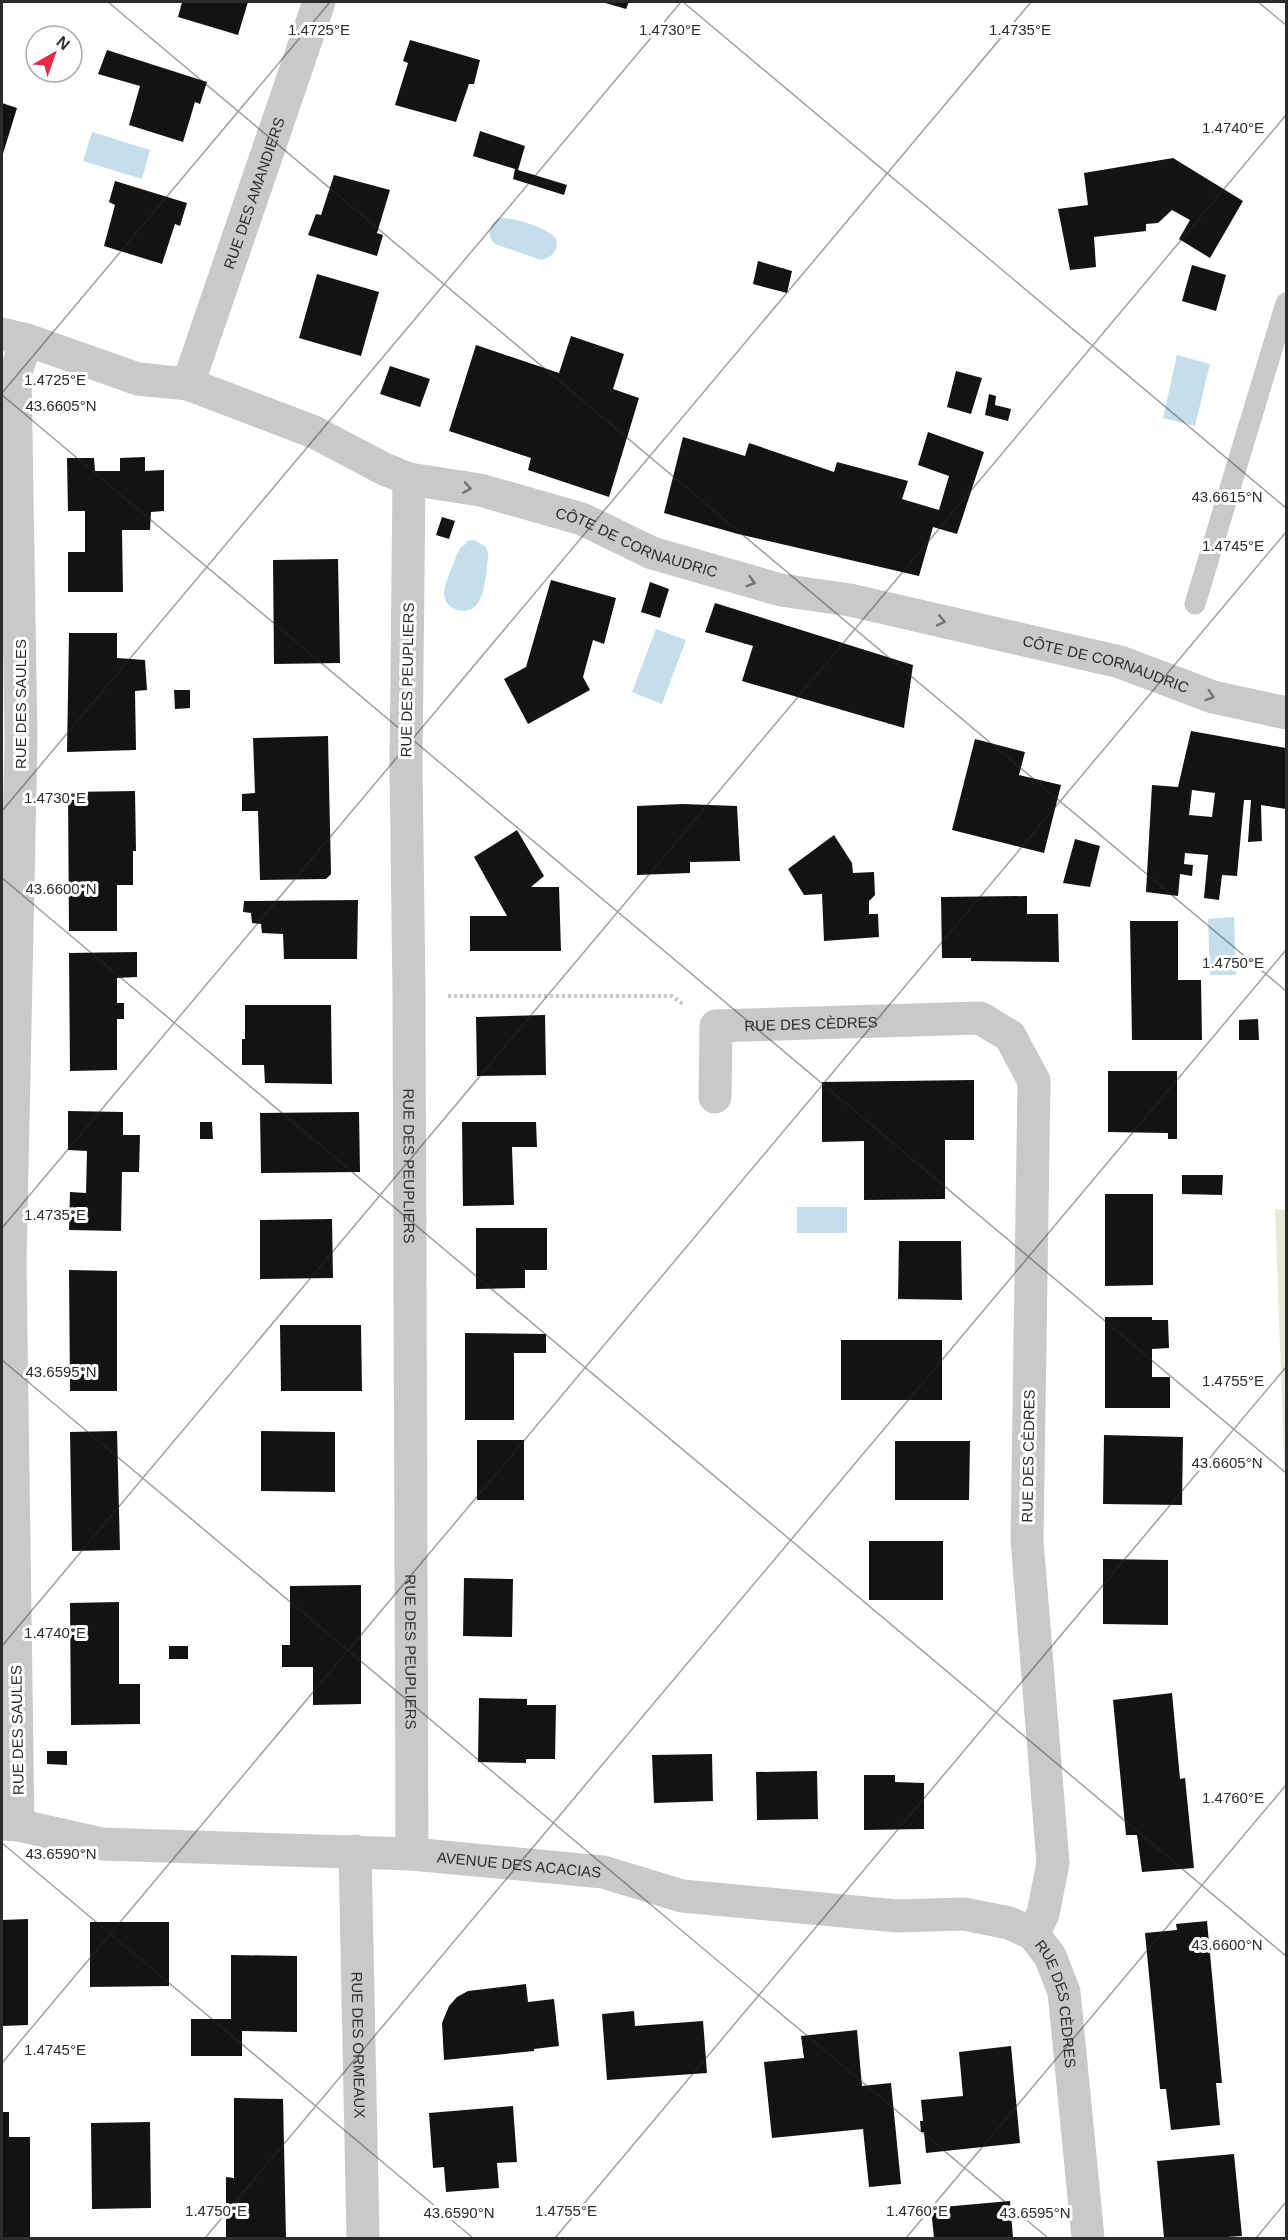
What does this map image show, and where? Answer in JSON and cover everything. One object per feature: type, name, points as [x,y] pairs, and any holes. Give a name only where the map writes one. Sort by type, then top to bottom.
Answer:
[{"type":"street","name":"RUE DES AMANDIERS","points":[[189,384],[319,2]]},
{"type":"street","name":"CÔTE DE CORNAUDRIC","points":[[14,337],[138,379],[189,384],[315,432],[384,469],[409,478],[480,490],[582,519],[652,553],[781,590],[850,600],[1120,663],[1213,697],[1287,713]]},
{"type":"street","name":"RUE DES SAULES","points":[[10,1825],[6,1261],[14,337]]},
{"type":"street","name":"RUE DES PEUPLIERS","points":[[409,478],[406,765],[412,1854]]},
{"type":"street","name":"RUE DES CÈDRES","points":[[716,1026],[980,1018],[1010,1036],[1034,1081],[1027,1540],[1053,1863],[1043,1914],[1033,1934],[1050,1956],[1064,1992],[1088,2238]]},
{"type":"street","points":[[715,1097],[716,1026]]},
{"type":"street","name":"AVENUE DES ACACIAS","points":[[10,1825],[102,1844],[412,1854],[603,1872],[682,1896],[897,1916],[964,1914],[1009,1923],[1033,1934]]},
{"type":"street","name":"RUE DES ORMEAUX","points":[[355,1851],[363,2238]]},
{"type":"lane","points":[[1195,604],[1287,303]]},
{"type":"path","points":[[409,995],[672,996],[716,1026]]},
{"type":"green space","points":[[1275,1209],[1286,1210],[1286,1512]]},
{"type":"water","points":[[92,132],[150,150],[142,179],[83,161]]},
{"type":"water","points":[[499,218],[521,221],[546,231],[556,239],[554,253],[541,260],[495,244],[490,237],[490,230]]},
{"type":"water","points":[[1177,355],[1210,364],[1195,426],[1163,418]]},
{"type":"water","points":[[474,540],[485,546],[488,552],[484,586],[480,599],[474,607],[464,611],[458,610],[448,605],[445,600],[445,586],[460,549],[467,541]]},
{"type":"water","points":[[656,629],[686,640],[662,704],[632,692]]},
{"type":"water","points":[[1234,917],[1236,975],[1210,975],[1208,919]]},
{"type":"water","points":[[797,1207],[847,1207],[847,1233],[797,1233]]},
{"type":"building","points":[[182,2],[248,2],[238,35],[178,17]]},
{"type":"building","points":[[602,2],[629,2],[626,9]]},
{"type":"building","points":[[410,40],[480,60],[474,84],[469,84],[456,122],[395,105],[408,63],[403,61]]},
{"type":"building","points":[[107,50],[207,82],[200,104],[195,102],[183,142],[129,125],[140,86],[98,74]]},
{"type":"building","points":[[2,103],[17,108],[2,157]]},
{"type":"building","points":[[480,131],[525,146],[518,170],[567,185],[564,195],[513,179],[515,169],[473,156]]},
{"type":"building","points":[[1173,158],[1243,201],[1210,258],[1179,239],[1190,220],[1172,210],[1158,223],[1146,224],[1146,231],[1094,237],[1096,267],[1070,270],[1058,209],[1088,205],[1084,173]]},
{"type":"building","points":[[334,175],[390,190],[377,233],[383,235],[377,256],[308,235],[316,214],[321,215]]},
{"type":"building","points":[[115,181],[187,203],[180,226],[175,224],[162,264],[104,246],[115,205],[109,202]]},
{"type":"building","points":[[758,261],[792,271],[787,293],[753,284]]},
{"type":"building","points":[[1192,265],[1226,275],[1216,311],[1182,301]]},
{"type":"building","points":[[317,274],[379,292],[361,356],[299,338]]},
{"type":"building","points":[[571,336],[624,354],[613,389],[639,398],[609,497],[528,470],[531,458],[449,431],[476,345],[559,373]]},
{"type":"building","points":[[390,366],[430,379],[420,407],[380,394]]},
{"type":"building","points":[[956,371],[982,378],[971,414],[947,407]]},
{"type":"building","points":[[989,394],[996,396],[995,405],[1011,409],[1008,421],[985,415]]},
{"type":"building","points":[[928,432],[984,452],[957,534],[933,527],[919,576],[738,534],[664,513],[683,437],[745,456],[749,443],[834,472],[837,462],[908,481],[902,499],[939,510],[949,476],[918,465]]},
{"type":"building","points":[[145,457],[145,471],[164,470],[164,511],[151,512],[150,530],[122,530],[123,592],[68,592],[68,552],[85,552],[85,511],[68,511],[67,458],[94,458],[95,471],[120,471],[120,458]]},
{"type":"building","points":[[442,517],[455,521],[449,539],[436,535]]},
{"type":"building","points":[[338,559],[340,663],[274,664],[273,560]]},
{"type":"building","points":[[551,580],[616,598],[604,644],[593,640],[583,677],[590,690],[528,724],[504,679],[526,667]]},
{"type":"building","points":[[650,582],[669,589],[660,618],[641,612]]},
{"type":"building","points":[[715,603],[913,665],[904,728],[742,681],[753,646],[705,632]]},
{"type":"building","points":[[69,633],[117,633],[117,658],[145,660],[147,690],[135,691],[136,750],[67,752]]},
{"type":"building","points":[[174,690],[190,690],[190,708],[175,709]]},
{"type":"building","points":[[1191,731],[1286,748],[1286,809],[1261,805],[1262,841],[1248,842],[1251,800],[1244,800],[1237,876],[1222,875],[1219,900],[1204,898],[1208,855],[1185,853],[1184,864],[1193,865],[1192,876],[1180,874],[1178,896],[1146,892],[1152,785],[1178,787]],"holes":[[[1192,790],[1215,793],[1212,817],[1189,815]]]},
{"type":"building","points":[[328,736],[331,874],[326,879],[260,880],[258,811],[242,811],[242,794],[255,793],[253,738]]},
{"type":"building","points":[[975,739],[1025,752],[1019,775],[1061,785],[1044,853],[952,830]]},
{"type":"building","points":[[135,791],[136,851],[133,851],[133,885],[117,885],[117,931],[69,931],[68,792]]},
{"type":"building","points":[[682,804],[737,806],[740,861],[690,862],[690,873],[637,875],[637,806]]},
{"type":"building","points":[[517,830],[544,876],[531,887],[559,887],[561,951],[470,951],[470,916],[507,916],[474,857]]},
{"type":"building","points":[[834,835],[852,863],[853,873],[874,872],[875,895],[869,901],[869,914],[878,914],[879,937],[824,941],[822,894],[804,895],[788,869]]},
{"type":"building","points":[[1075,839],[1100,846],[1090,887],[1063,883]]},
{"type":"building","points":[[1027,896],[1027,914],[1058,914],[1059,962],[971,961],[971,958],[942,958],[941,897]]},
{"type":"building","points":[[358,900],[357,959],[284,959],[283,934],[262,933],[261,924],[252,923],[251,913],[243,912],[244,901]]},
{"type":"building","points":[[1130,921],[1178,921],[1178,980],[1201,980],[1202,1040],[1132,1040]]},
{"type":"building","points":[[137,952],[137,977],[117,978],[117,1003],[124,1003],[124,1019],[117,1019],[117,1070],[70,1071],[69,953]]},
{"type":"building","points":[[245,1005],[331,1005],[332,1084],[265,1083],[264,1065],[242,1065]]},
{"type":"building","points":[[545,1015],[546,1075],[477,1076],[476,1017]]},
{"type":"building","points":[[1258,1019],[1259,1040],[1239,1040],[1239,1020]]},
{"type":"building","points":[[1108,1071],[1177,1071],[1177,1139],[1168,1139],[1168,1133],[1108,1132]]},
{"type":"building","points":[[974,1080],[974,1140],[945,1140],[945,1199],[864,1200],[864,1141],[822,1142],[822,1082]]},
{"type":"building","points":[[68,1111],[123,1112],[123,1135],[140,1135],[139,1172],[122,1172],[121,1231],[69,1230],[70,1192],[86,1193],[87,1151],[68,1150]]},
{"type":"building","points":[[359,1112],[360,1172],[261,1173],[260,1113]]},
{"type":"building","points":[[200,1122],[212,1122],[213,1139],[200,1139]]},
{"type":"building","points":[[462,1122],[536,1122],[537,1147],[512,1147],[514,1205],[463,1206]]},
{"type":"building","points":[[1182,1175],[1223,1175],[1222,1195],[1182,1194]]},
{"type":"building","points":[[1105,1194],[1153,1194],[1153,1285],[1105,1286]]},
{"type":"building","points":[[332,1219],[333,1278],[260,1279],[260,1220]]},
{"type":"building","points":[[476,1228],[547,1228],[547,1270],[525,1270],[525,1288],[476,1289]]},
{"type":"building","points":[[899,1241],[961,1241],[962,1300],[898,1299]]},
{"type":"building","points":[[69,1270],[117,1271],[117,1391],[70,1391]]},
{"type":"building","points":[[1105,1317],[1152,1317],[1152,1320],[1168,1320],[1169,1348],[1152,1349],[1152,1377],[1170,1377],[1170,1408],[1105,1408]]},
{"type":"building","points":[[280,1325],[361,1325],[362,1391],[281,1391]]},
{"type":"building","points":[[465,1333],[546,1334],[546,1353],[514,1353],[514,1420],[465,1420]]},
{"type":"building","points":[[841,1340],[942,1340],[942,1400],[841,1400]]},
{"type":"building","points":[[117,1431],[120,1550],[72,1551],[70,1432]]},
{"type":"building","points":[[261,1431],[335,1432],[335,1492],[261,1491]]},
{"type":"building","points":[[1104,1435],[1183,1437],[1182,1505],[1103,1504]]},
{"type":"building","points":[[477,1440],[524,1440],[524,1500],[477,1500]]},
{"type":"building","points":[[895,1441],[970,1441],[969,1500],[895,1500]]},
{"type":"building","points":[[869,1541],[943,1541],[943,1600],[869,1600]]},
{"type":"building","points":[[1103,1559],[1168,1560],[1168,1625],[1103,1624]]},
{"type":"building","points":[[464,1578],[513,1579],[512,1637],[463,1636]]},
{"type":"building","points":[[361,1585],[361,1704],[313,1705],[313,1667],[282,1667],[282,1645],[290,1645],[290,1586]]},
{"type":"building","points":[[119,1602],[119,1684],[140,1684],[140,1724],[71,1725],[70,1603]]},
{"type":"building","points":[[169,1646],[188,1646],[188,1659],[169,1659]]},
{"type":"building","points":[[1172,1693],[1180,1779],[1185,1778],[1194,1868],[1142,1872],[1137,1835],[1126,1835],[1113,1700]]},
{"type":"building","points":[[479,1698],[527,1699],[527,1705],[556,1705],[555,1759],[526,1759],[526,1763],[478,1762]]},
{"type":"building","points":[[47,1751],[67,1751],[67,1765],[47,1764]]},
{"type":"building","points":[[712,1754],[713,1801],[654,1803],[652,1755]]},
{"type":"building","points":[[817,1771],[818,1819],[757,1820],[756,1772]]},
{"type":"building","points":[[864,1775],[895,1775],[895,1782],[924,1783],[924,1829],[864,1830]]},
{"type":"building","points":[[28,1919],[28,2025],[2,2026],[2,1920]]},
{"type":"building","points":[[1207,1921],[1222,2083],[1216,2083],[1220,2125],[1171,2130],[1166,2089],[1160,2089],[1145,1933],[1177,1930],[1176,1924]]},
{"type":"building","points":[[90,1922],[169,1922],[169,1986],[90,1987]]},
{"type":"building","points":[[231,1955],[297,1956],[297,2032],[242,2031],[242,2056],[191,2056],[191,2019],[231,2019]]},
{"type":"building","points":[[526,1984],[528,2002],[554,1999],[559,2046],[534,2049],[534,2051],[444,2060],[442,2023],[449,2006],[457,1997],[468,1991]]},
{"type":"building","points":[[634,2011],[635,2026],[703,2021],[707,2073],[607,2080],[602,2014]]},
{"type":"building","points":[[857,2030],[862,2086],[891,2083],[901,2184],[869,2187],[863,2129],[772,2138],[764,2062],[804,2058],[801,2036]]},
{"type":"building","points":[[1011,2046],[1020,2143],[926,2153],[924,2132],[921,2132],[920,2121],[923,2121],[921,2100],[963,2096],[959,2052]]},
{"type":"building","points":[[234,2098],[283,2099],[286,2238],[226,2238],[226,2177],[234,2178]]},
{"type":"building","points":[[513,2106],[517,2162],[497,2163],[499,2188],[446,2192],[444,2167],[433,2168],[429,2113]]},
{"type":"building","points":[[2,2112],[9,2112],[9,2137],[30,2137],[30,2238],[2,2238]]},
{"type":"building","points":[[150,2122],[151,2208],[92,2209],[91,2123]]},
{"type":"building","points":[[1234,2154],[1242,2236],[1164,2238],[1157,2161]]},
{"type":"building","points":[[1010,2201],[1013,2238],[934,2238],[931,2208]]}]
